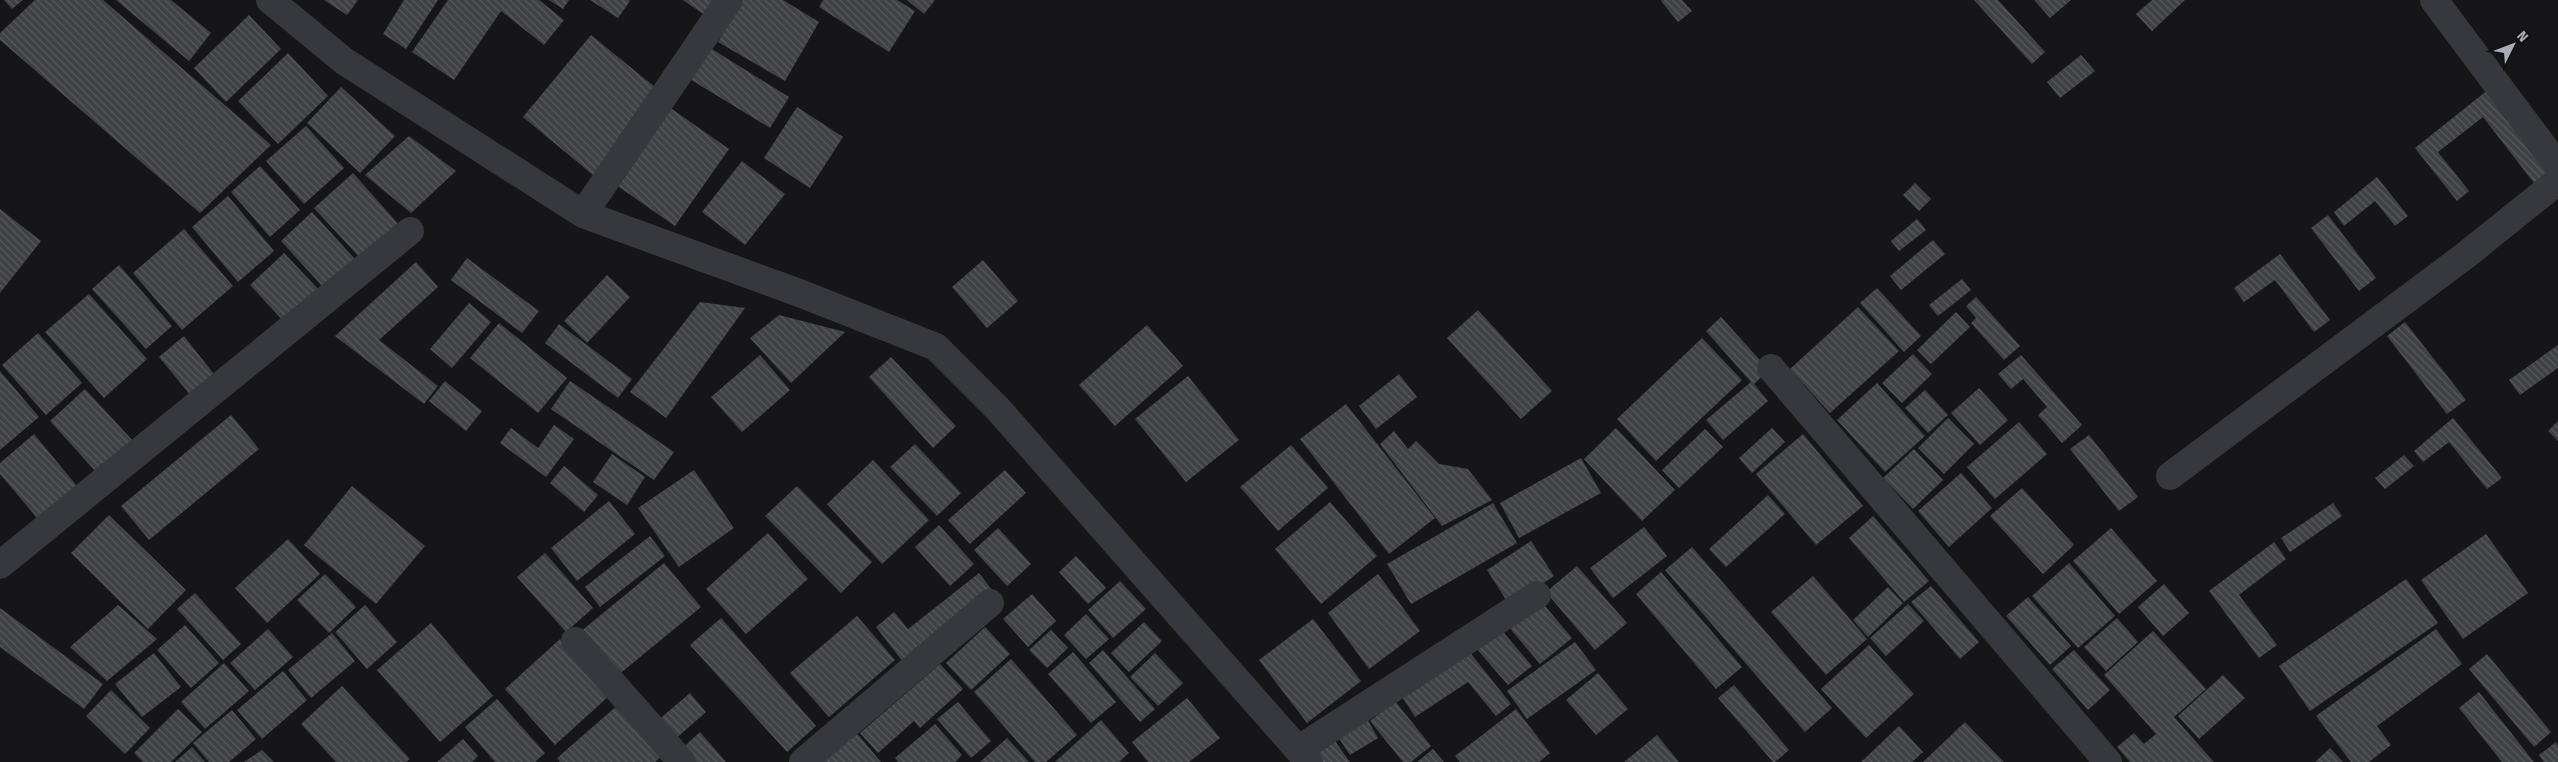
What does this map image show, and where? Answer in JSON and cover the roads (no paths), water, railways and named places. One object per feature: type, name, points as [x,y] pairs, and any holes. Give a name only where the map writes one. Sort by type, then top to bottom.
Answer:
[{"type":"street","points":[[270,0],[344,61],[583,214],[802,294],[936,347],[998,409],[1304,756],[1538,595]]},
{"type":"street","points":[[583,214],[729,0]]},
{"type":"street","points":[[2434,0],[2558,166]]},
{"type":"street","points":[[2170,476],[2466,255],[2558,181]]},
{"type":"street","points":[[0,565],[410,231]]},
{"type":"street","points":[[1771,368],[2108,762]]},
{"type":"street","points":[[804,762],[990,603]]},
{"type":"street","points":[[575,641],[682,762]]}]
